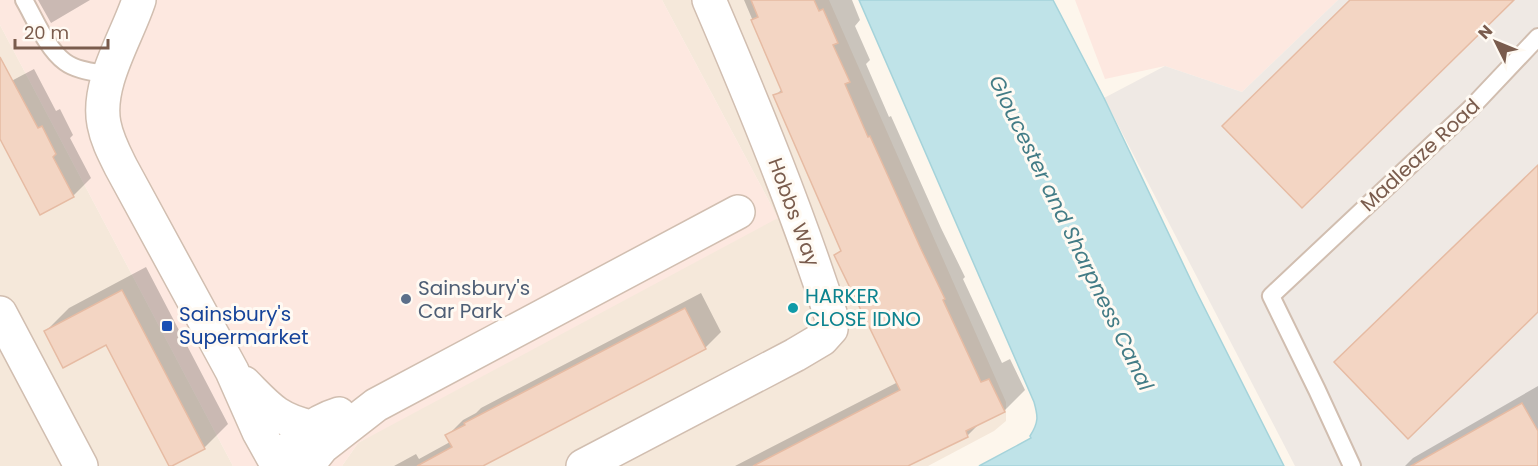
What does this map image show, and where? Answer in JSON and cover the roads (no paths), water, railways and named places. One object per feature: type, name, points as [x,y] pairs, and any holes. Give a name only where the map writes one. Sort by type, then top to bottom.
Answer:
[{"type":"street","points":[[139,0],[110,75],[103,110],[109,142],[137,198],[232,371],[259,432],[279,466]]},
{"type":"street","name":"Hobbs Way","points":[[583,466],[795,355],[822,339],[831,329],[831,319],[803,236],[752,99],[709,0]]},
{"type":"street","points":[[307,466],[322,447],[376,405],[738,212]]},
{"type":"street","points":[[0,313],[81,466]]},
{"type":"street","points":[[232,371],[269,409],[280,417],[311,427]]},
{"type":"street","points":[[279,466],[295,440],[311,427],[332,416],[376,405]]},
{"type":"lane","points":[[24,0],[53,51],[66,63],[110,75]]},
{"type":"lane","name":"Madleaze Road","points":[[1352,466],[1271,296],[1470,109],[1538,37]]},
{"type":"water","name":"Gloucester and Sharpness Canal","points":[[859,0],[1053,0],[1104,98],[1196,291],[1284,466],[979,466],[1031,438],[1037,419],[1034,402]]},
{"type":"place","name":"Sainsbury's Car Park","points":[[406,299]]},
{"type":"place","name":"HARKER CLOSE IDNO","points":[[793,308]]},
{"type":"place","name":"Sainsbury's Supermarket","points":[[167,326]]}]
